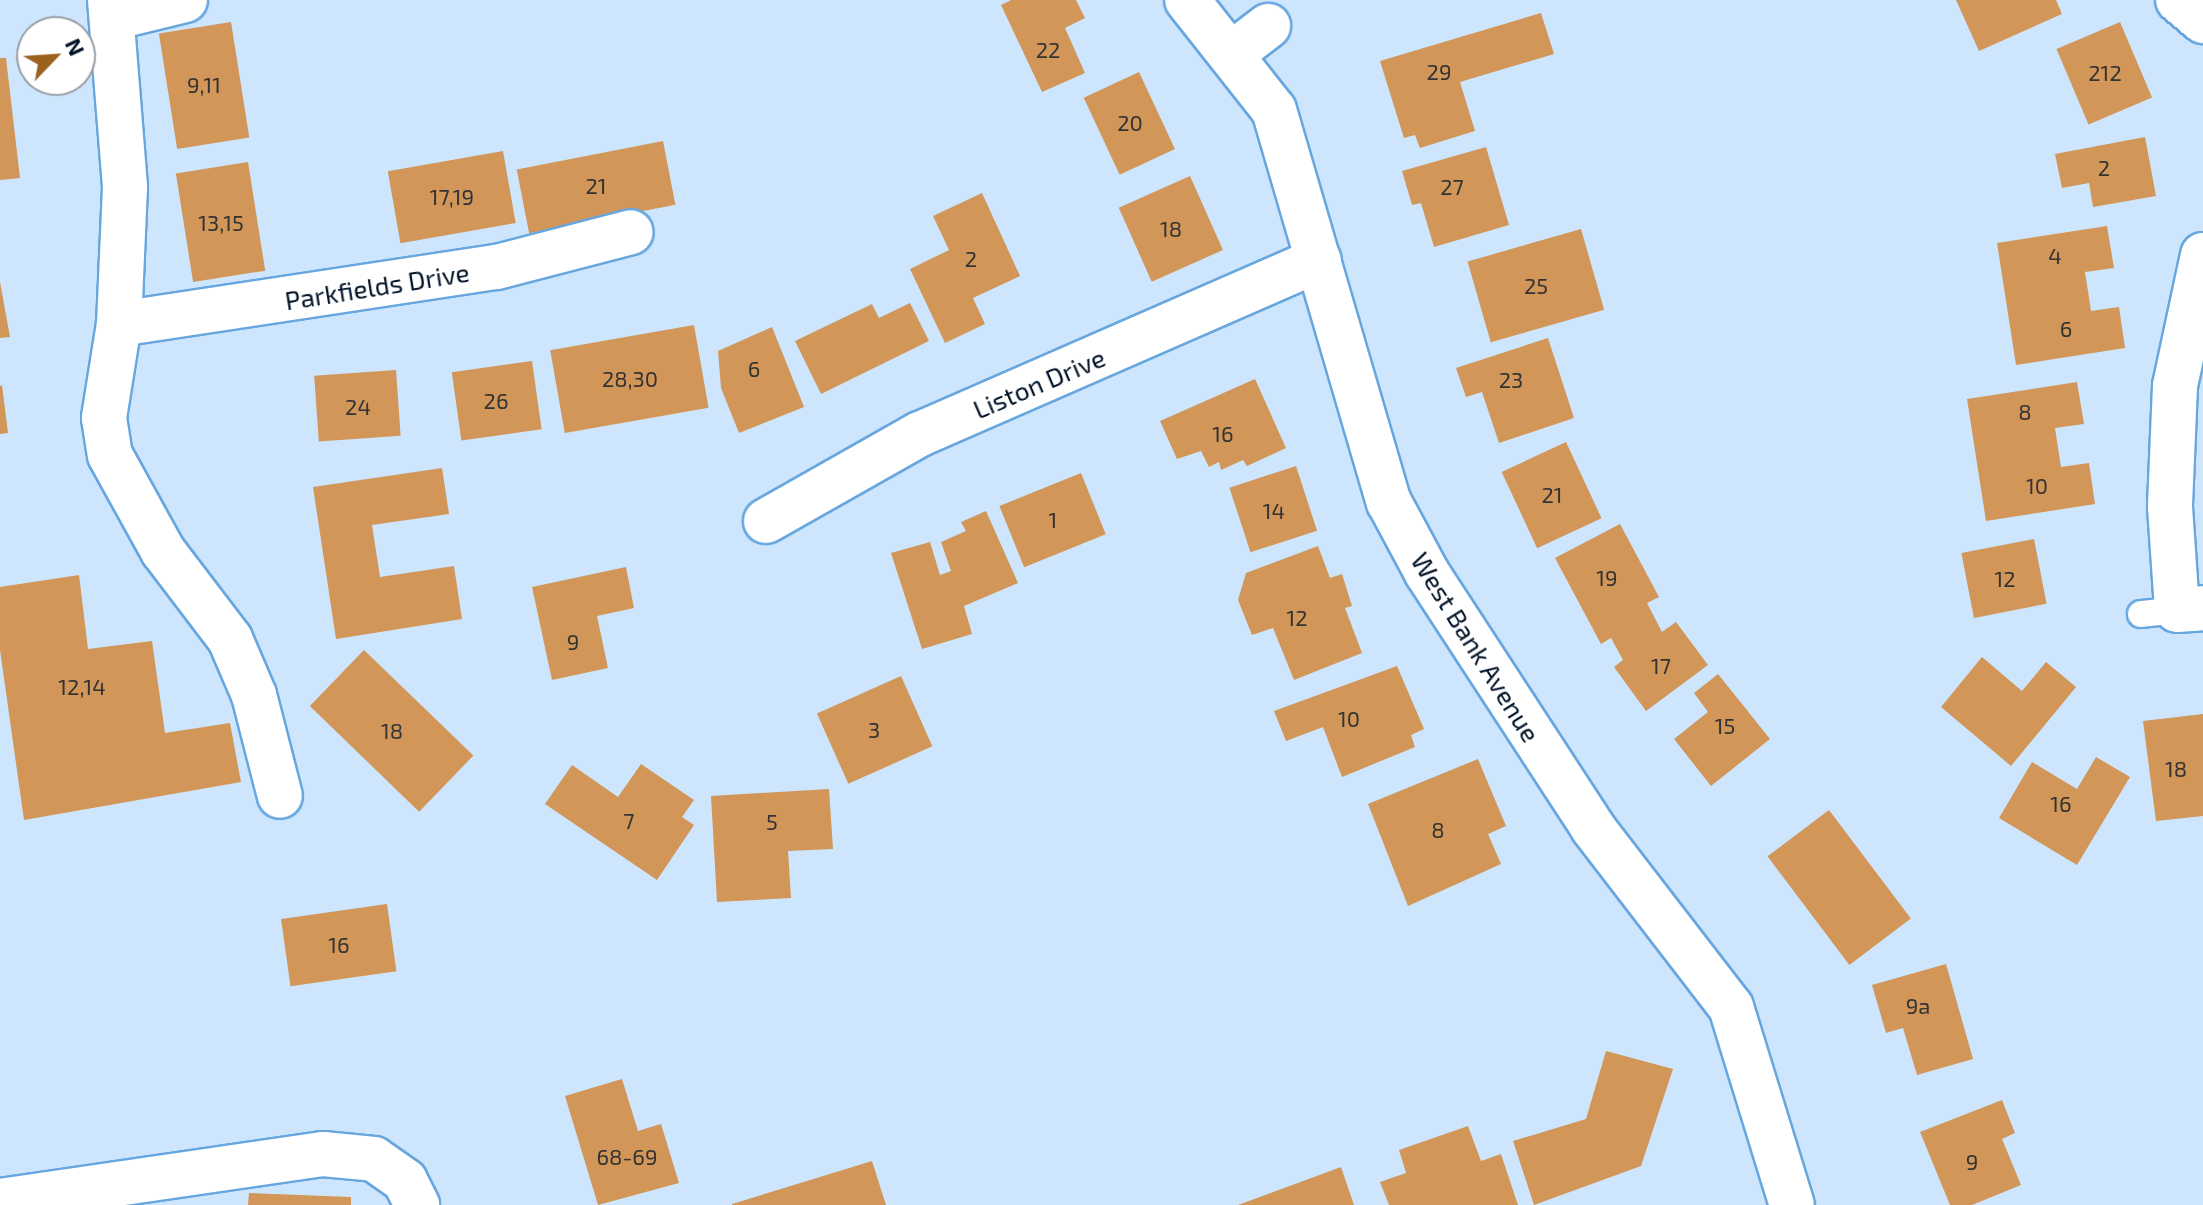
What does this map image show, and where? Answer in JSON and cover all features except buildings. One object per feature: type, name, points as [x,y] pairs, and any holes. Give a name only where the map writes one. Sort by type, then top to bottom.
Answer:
[{"type":"street","points":[[185,0],[113,9],[125,187],[119,324],[104,418],[110,455],[163,551],[230,639],[254,695],[280,796]]},
{"type":"street","name":"West Bank Avenue","points":[[1187,0],[1251,39],[1389,502],[1427,573],[1593,828],[1731,1007],[1792,1205]]},
{"type":"street","points":[[2178,0],[2203,21]]},
{"type":"street","name":"Parkfields Drive","points":[[119,324],[497,267],[631,232]]},
{"type":"street","points":[[2173,611],[2170,507],[2175,386],[2203,255]]},
{"type":"street","name":"Liston Drive","points":[[766,521],[920,434],[1319,260]]},
{"type":"street","points":[[0,1201],[323,1154],[374,1159],[405,1181],[417,1205]]}]
